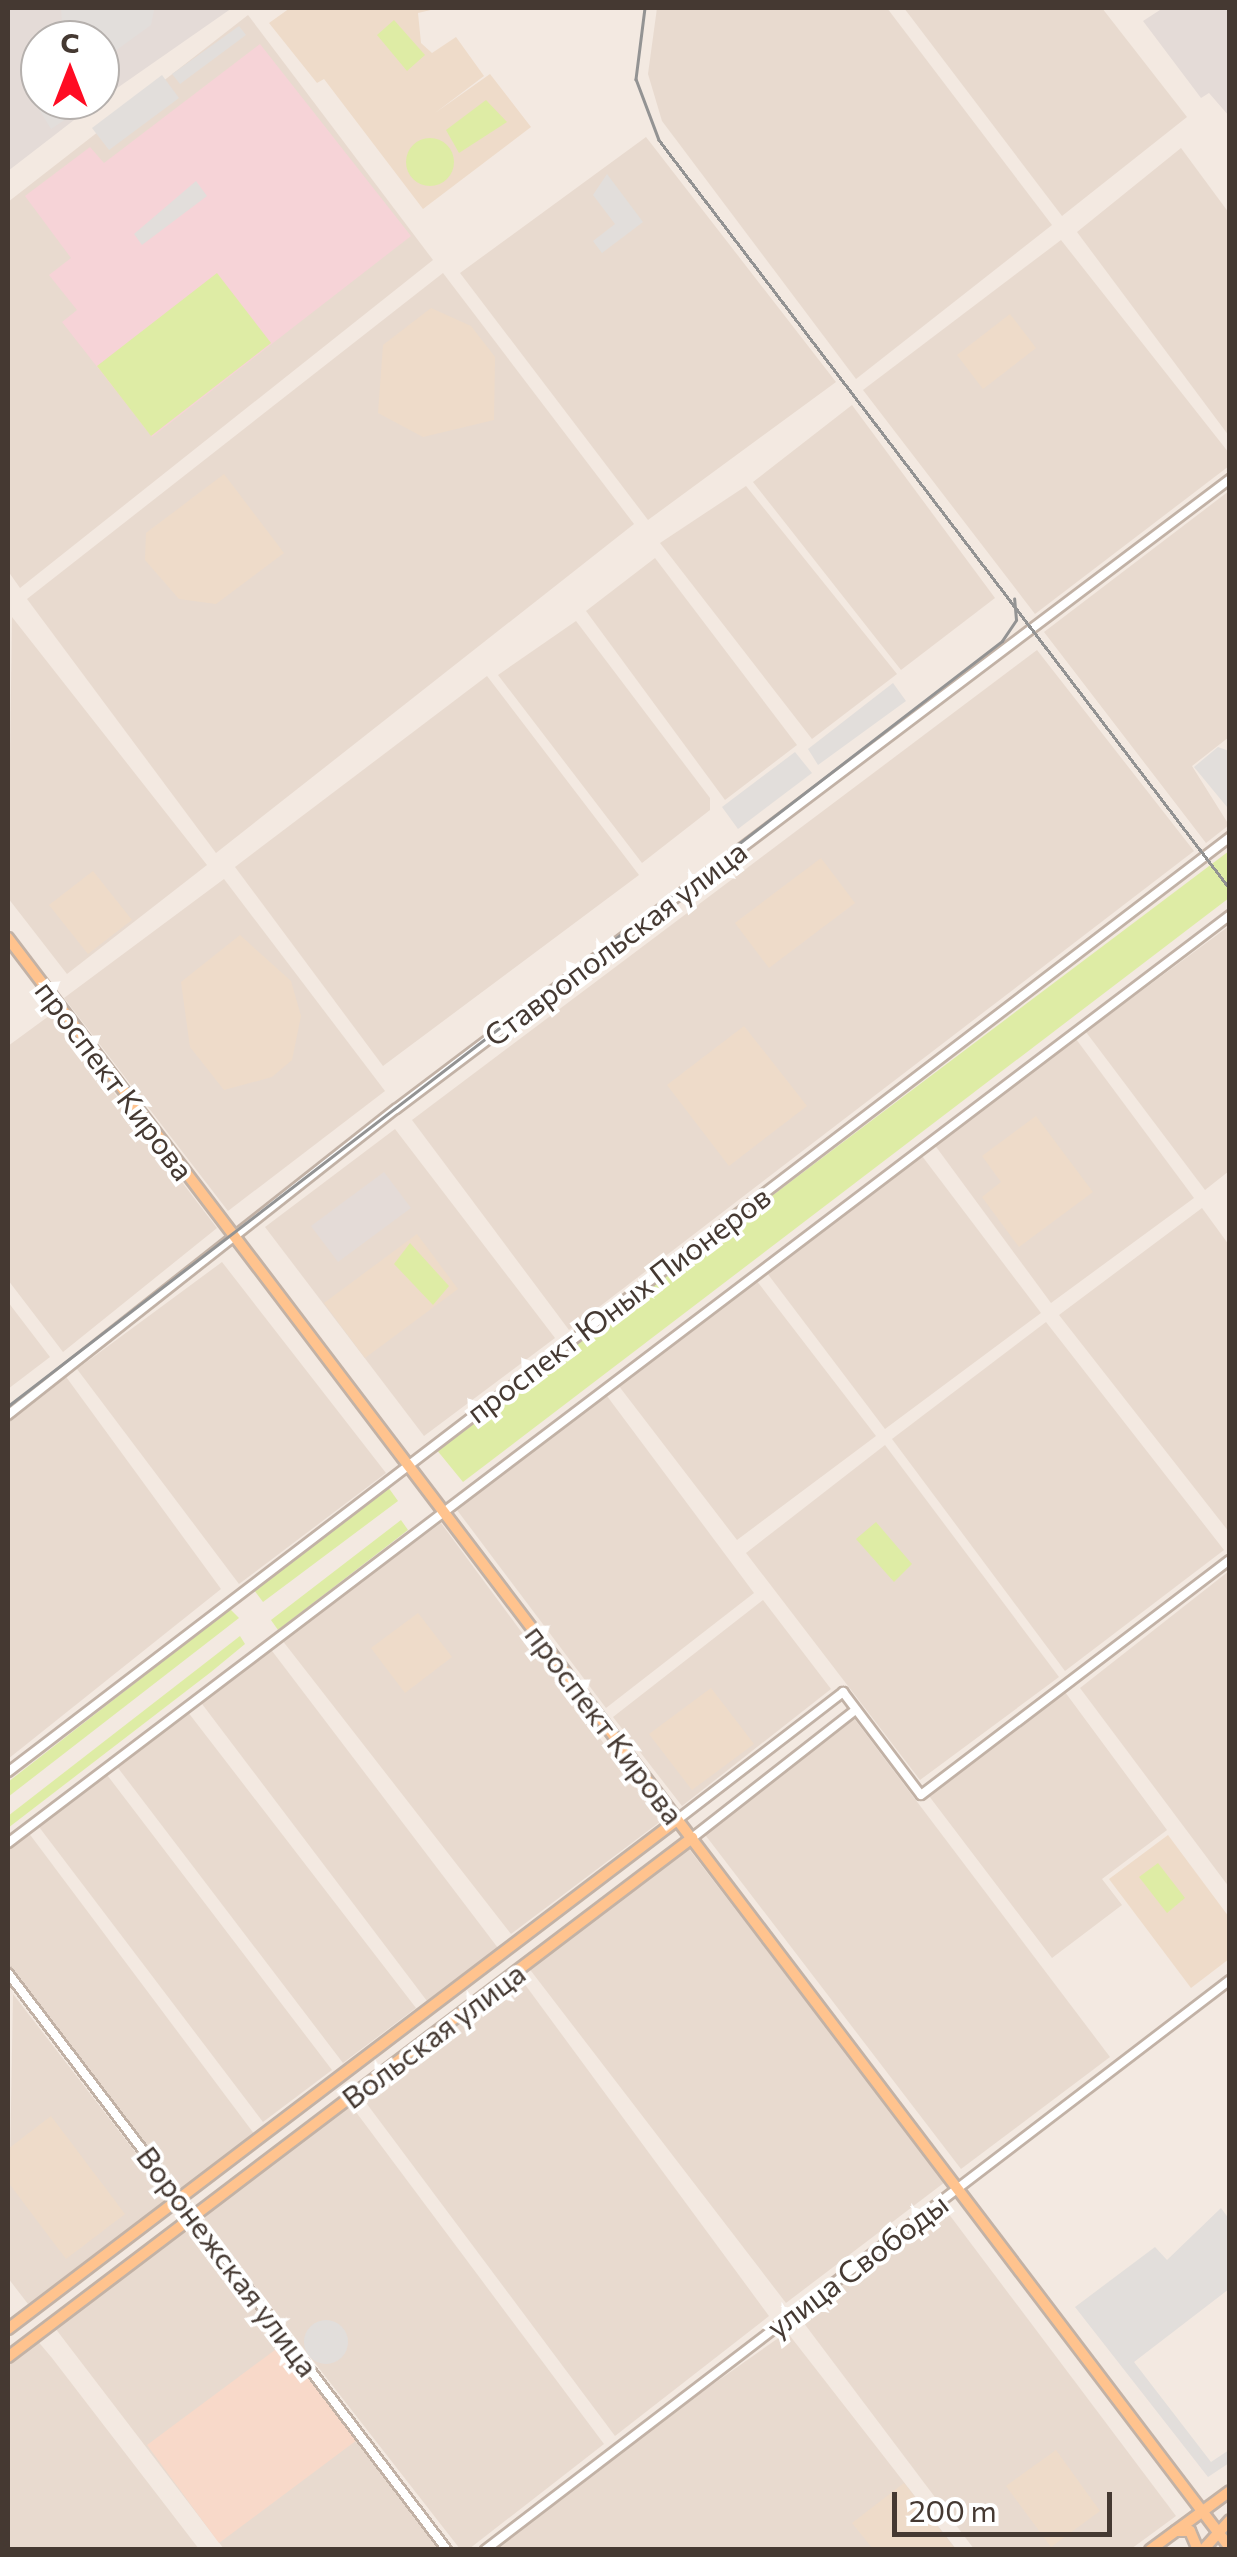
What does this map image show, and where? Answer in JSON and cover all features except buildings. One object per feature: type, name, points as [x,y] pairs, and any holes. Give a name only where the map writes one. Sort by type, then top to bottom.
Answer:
[{"type":"main road","name":"проспект Кирова","points":[[8,938],[1230,2548]]},
{"type":"main road","name":"Вольская улица","points":[[8,2328],[678,1820]]},
{"type":"main road","name":"Вольская улица","points":[[8,2357],[692,1838]]},
{"type":"main road","points":[[1150,2550],[1230,2490]]},
{"type":"main road","points":[[1175,2531],[1190,2531],[1200,2550],[1221,2537],[1229,2521],[1201,2512]]},
{"type":"street","name":"Ставропольская улица","points":[[8,1415],[234,1236],[1230,479]]},
{"type":"street","name":"проспект Юных Пионеров","points":[[8,1772],[1230,838]]},
{"type":"street","name":"проспект Юных Пионеров","points":[[8,1843],[1230,915]]},
{"type":"street","points":[[855,1710],[921,1796],[1230,1560]]},
{"type":"street","name":"Вольская улица","points":[[678,1820],[843,1692],[855,1710],[692,1838]]},
{"type":"street","name":"Воронежская улица","points":[[8,1973],[448,2550]]},
{"type":"street","name":"улица Свободы","points":[[484,2550],[1230,1980]]},
{"type":"shaded area","points":[[8,8],[232,8],[120,86],[120,20],[20,20],[20,120],[74,120],[8,171]]},
{"type":"shaded area","points":[[61,8],[154,10],[151,25],[120,47],[120,20],[62,20]]},
{"type":"shaded area","points":[[290,8],[439,8],[418,13],[421,43],[432,53],[456,37],[484,76],[435,113],[490,74],[531,127],[423,209],[324,79],[317,83],[269,23]]},
{"type":"shaded area","points":[[657,8],[887,8],[1052,225],[856,379],[662,121],[648,74]]},
{"type":"shaded area","points":[[904,8],[1102,8],[1187,117],[1062,216]]},
{"type":"shaded area","points":[[1163,8],[1229,8],[1229,116],[1209,93],[1201,98],[1143,21]]},
{"type":"shaded area","points":[[248,15],[433,260],[20,588],[8,571],[8,202],[113,120],[120,120],[120,115]]},
{"type":"shaded area","points":[[239,26],[246,35],[180,84],[172,74]]},
{"type":"shaded area","points":[[260,44],[411,236],[152,437],[62,322],[77,310],[49,275],[71,258],[25,196],[90,147],[104,163]]},
{"type":"shaded area","points":[[162,75],[179,98],[109,150],[92,128],[103,120],[120,120],[120,107]]},
{"type":"shaded area","points":[[46,120],[64,120],[51,129]]},
{"type":"shaded area","points":[[646,137],[836,382],[648,520],[460,273]]},
{"type":"shaded area","points":[[1181,148],[1229,213],[1229,436],[1077,232]]},
{"type":"shaded area","points":[[607,174],[643,222],[602,253],[593,241],[615,224],[593,195]]},
{"type":"shaded area","points":[[196,181],[207,196],[142,245],[134,234]]},
{"type":"shaded area","points":[[1061,240],[1229,453],[1229,466],[1035,614],[863,390]]},
{"type":"shaded area","points":[[443,273],[634,524],[216,853],[27,599]]},
{"type":"shaded area","points":[[431,308],[471,326],[495,357],[494,420],[423,437],[378,413],[383,345]]},
{"type":"shaded area","points":[[1010,314],[1036,348],[983,389],[957,355]]},
{"type":"shaded area","points":[[852,405],[995,598],[901,670],[753,482]]},
{"type":"shaded area","points":[[224,474],[284,553],[216,604],[179,599],[145,560],[146,533]]},
{"type":"shaded area","points":[[746,486],[897,674],[812,739],[660,543]]},
{"type":"shaded area","points":[[1229,491],[1229,737],[1192,766],[1229,825],[1206,843],[1044,632]]},
{"type":"shaded area","points":[[655,558],[797,745],[725,800],[586,611]]},
{"type":"shaded area","points":[[12,617],[207,865],[67,974],[8,898]]},
{"type":"shaded area","points":[[576,621],[710,798],[710,810],[642,863],[498,675]]},
{"type":"shaded area","points":[[1037,650],[1194,851],[569,1330],[412,1120]]},
{"type":"shaded area","points":[[487,676],[639,875],[383,1066],[235,867]]},
{"type":"shaded area","points":[[893,683],[906,701],[818,765],[808,749]]},
{"type":"shaded area","points":[[1218,747],[1229,751],[1227,807],[1194,767]]},
{"type":"shaded area","points":[[795,752],[812,773],[738,829],[722,807]]},
{"type":"shaded area","points":[[821,858],[855,903],[769,968],[735,923]]},
{"type":"shaded area","points":[[93,871],[132,920],[88,954],[49,905]]},
{"type":"shaded area","points":[[224,879],[385,1091],[228,1211],[64,998]]},
{"type":"shaded area","points":[[1229,926],[1229,1171],[1205,1190],[1086,1032]]},
{"type":"shaded area","points":[[240,935],[291,981],[301,1016],[292,1060],[272,1077],[224,1090],[190,1047],[181,982]]},
{"type":"shaded area","points":[[53,1013],[217,1228],[63,1352],[8,1280],[8,1046]]},
{"type":"shaded area","points":[[744,1026],[807,1106],[729,1166],[667,1085]]},
{"type":"shaded area","points":[[1076,1039],[1194,1198],[1051,1303],[934,1144]]},
{"type":"shaded area","points":[[1036,1116],[1093,1192],[1019,1247],[982,1197],[1001,1182],[982,1156]]},
{"type":"shaded area","points":[[395,1129],[555,1338],[424,1436],[265,1227]]},
{"type":"shaded area","points":[[919,1152],[1041,1313],[885,1429],[764,1269]]},
{"type":"shaded area","points":[[384,1172],[411,1208],[338,1262],[311,1226]]},
{"type":"shaded area","points":[[1202,1208],[1229,1245],[1229,1532],[1059,1315]]},
{"type":"shaded area","points":[[417,1234],[458,1289],[365,1358],[324,1303]]},
{"type":"shaded area","points":[[222,1262],[386,1473],[239,1584],[77,1369]]},
{"type":"shaded area","points":[[753,1276],[876,1436],[737,1540],[615,1381]]},
{"type":"shaded area","points":[[8,1302],[50,1357],[8,1389]]},
{"type":"shaded area","points":[[1046,1322],[1224,1550],[1065,1671],[892,1439]]},
{"type":"shaded area","points":[[64,1374],[221,1589],[8,1759],[8,1417]]},
{"type":"shaded area","points":[[604,1392],[754,1593],[606,1708],[457,1510]]},
{"type":"shaded area","points":[[885,1445],[1059,1677],[920,1780],[746,1553]]},
{"type":"shaded area","points":[[441,1523],[661,1821],[511,1934],[282,1640]]},
{"type":"shaded area","points":[[1229,1571],[1229,1887],[1080,1688]]},
{"type":"shaded area","points":[[763,1600],[831,1689],[682,1806],[613,1717]]},
{"type":"shaded area","points":[[418,1613],[452,1657],[405,1693],[371,1648]]},
{"type":"shaded area","points":[[266,1643],[498,1948],[427,2001],[196,1696]]},
{"type":"shaded area","points":[[711,1688],[754,1744],[692,1790],[649,1734]]},
{"type":"shaded area","points":[[1065,1692],[1167,1830],[1102,1879],[1122,1905],[1052,1958],[929,1796]]},
{"type":"shaded area","points":[[184,1707],[416,2008],[343,2063],[112,1760]]},
{"type":"shaded area","points":[[853,1717],[1110,2057],[961,2169],[703,1832]]},
{"type":"shaded area","points":[[101,1767],[332,2070],[263,2122],[33,1819]]},
{"type":"shaded area","points":[[25,1828],[255,2135],[181,2190],[8,1964],[8,1842]]},
{"type":"shaded area","points":[[1168,1835],[1229,1917],[1229,1959],[1191,1988],[1109,1879]]},
{"type":"shaded area","points":[[689,1849],[945,2182],[786,2303],[528,1967]]},
{"type":"shaded area","points":[[518,1975],[769,2316],[615,2436],[361,2096]]},
{"type":"shaded area","points":[[13,1994],[170,2197],[28,2304],[8,2278]]},
{"type":"shaded area","points":[[350,2104],[604,2444],[469,2549],[460,2549],[201,2217]]},
{"type":"shaded area","points":[[51,2116],[125,2214],[66,2259],[8,2182],[8,2149]]},
{"type":"shaded area","points":[[942,2205],[1176,2516],[1131,2549],[974,2549],[797,2314]]},
{"type":"shaded area","points":[[1221,2208],[1229,2219],[1229,2289],[1134,2362],[1211,2462],[1229,2450],[1229,2463],[1208,2477],[1075,2307],[1155,2247],[1167,2260]]},
{"type":"shaded area","points":[[190,2225],[443,2549],[224,2549],[55,2328]]},
{"type":"shaded area","points":[[326,2320],[342,2326],[348,2342],[342,2358],[326,2364],[310,2358],[304,2342],[310,2326]]},
{"type":"shaded area","points":[[787,2332],[956,2549],[491,2550],[618,2451]]},
{"type":"shaded area","points":[[36,2339],[199,2549],[8,2550],[8,2361]]},
{"type":"shaded area","points":[[283,2344],[357,2440],[219,2543],[147,2445]]},
{"type":"shaded area","points":[[1056,2450],[1100,2511],[1051,2547],[1006,2486]]},
{"type":"shaded area","points":[[904,2483],[955,2549],[873,2549],[852,2523]]},
{"type":"green space","points":[[394,20],[425,55],[407,71],[377,35]]},
{"type":"green space","points":[[486,100],[507,122],[459,153],[446,130]]},
{"type":"green space","points":[[430,138],[447,145],[454,162],[447,179],[430,186],[413,179],[406,162],[413,145]]},
{"type":"green space","points":[[217,273],[271,343],[151,436],[97,366]]},
{"type":"green space","points":[[1229,851],[1229,898],[463,1482],[436,1449]]},
{"type":"green space","points":[[410,1243],[449,1286],[433,1305],[394,1264]]},
{"type":"green space","points":[[388,1487],[398,1501],[263,1602],[254,1590]]},
{"type":"green space","points":[[401,1520],[408,1530],[278,1630],[271,1620]]},
{"type":"green space","points":[[876,1522],[912,1564],[894,1582],[856,1539]]},
{"type":"green space","points":[[230,1609],[239,1618],[8,1797],[8,1782]]},
{"type":"green space","points":[[240,1636],[245,1644],[8,1828],[8,1816]]},
{"type":"green space","points":[[1158,1863],[1185,1898],[1167,1913],[1139,1877]]},
{"type":"tram line","points":[[645,8],[636,79],[659,140],[1230,889]]},
{"type":"tram line","points":[[8,1406],[1002,641],[1016,620],[1014,599]]}]
